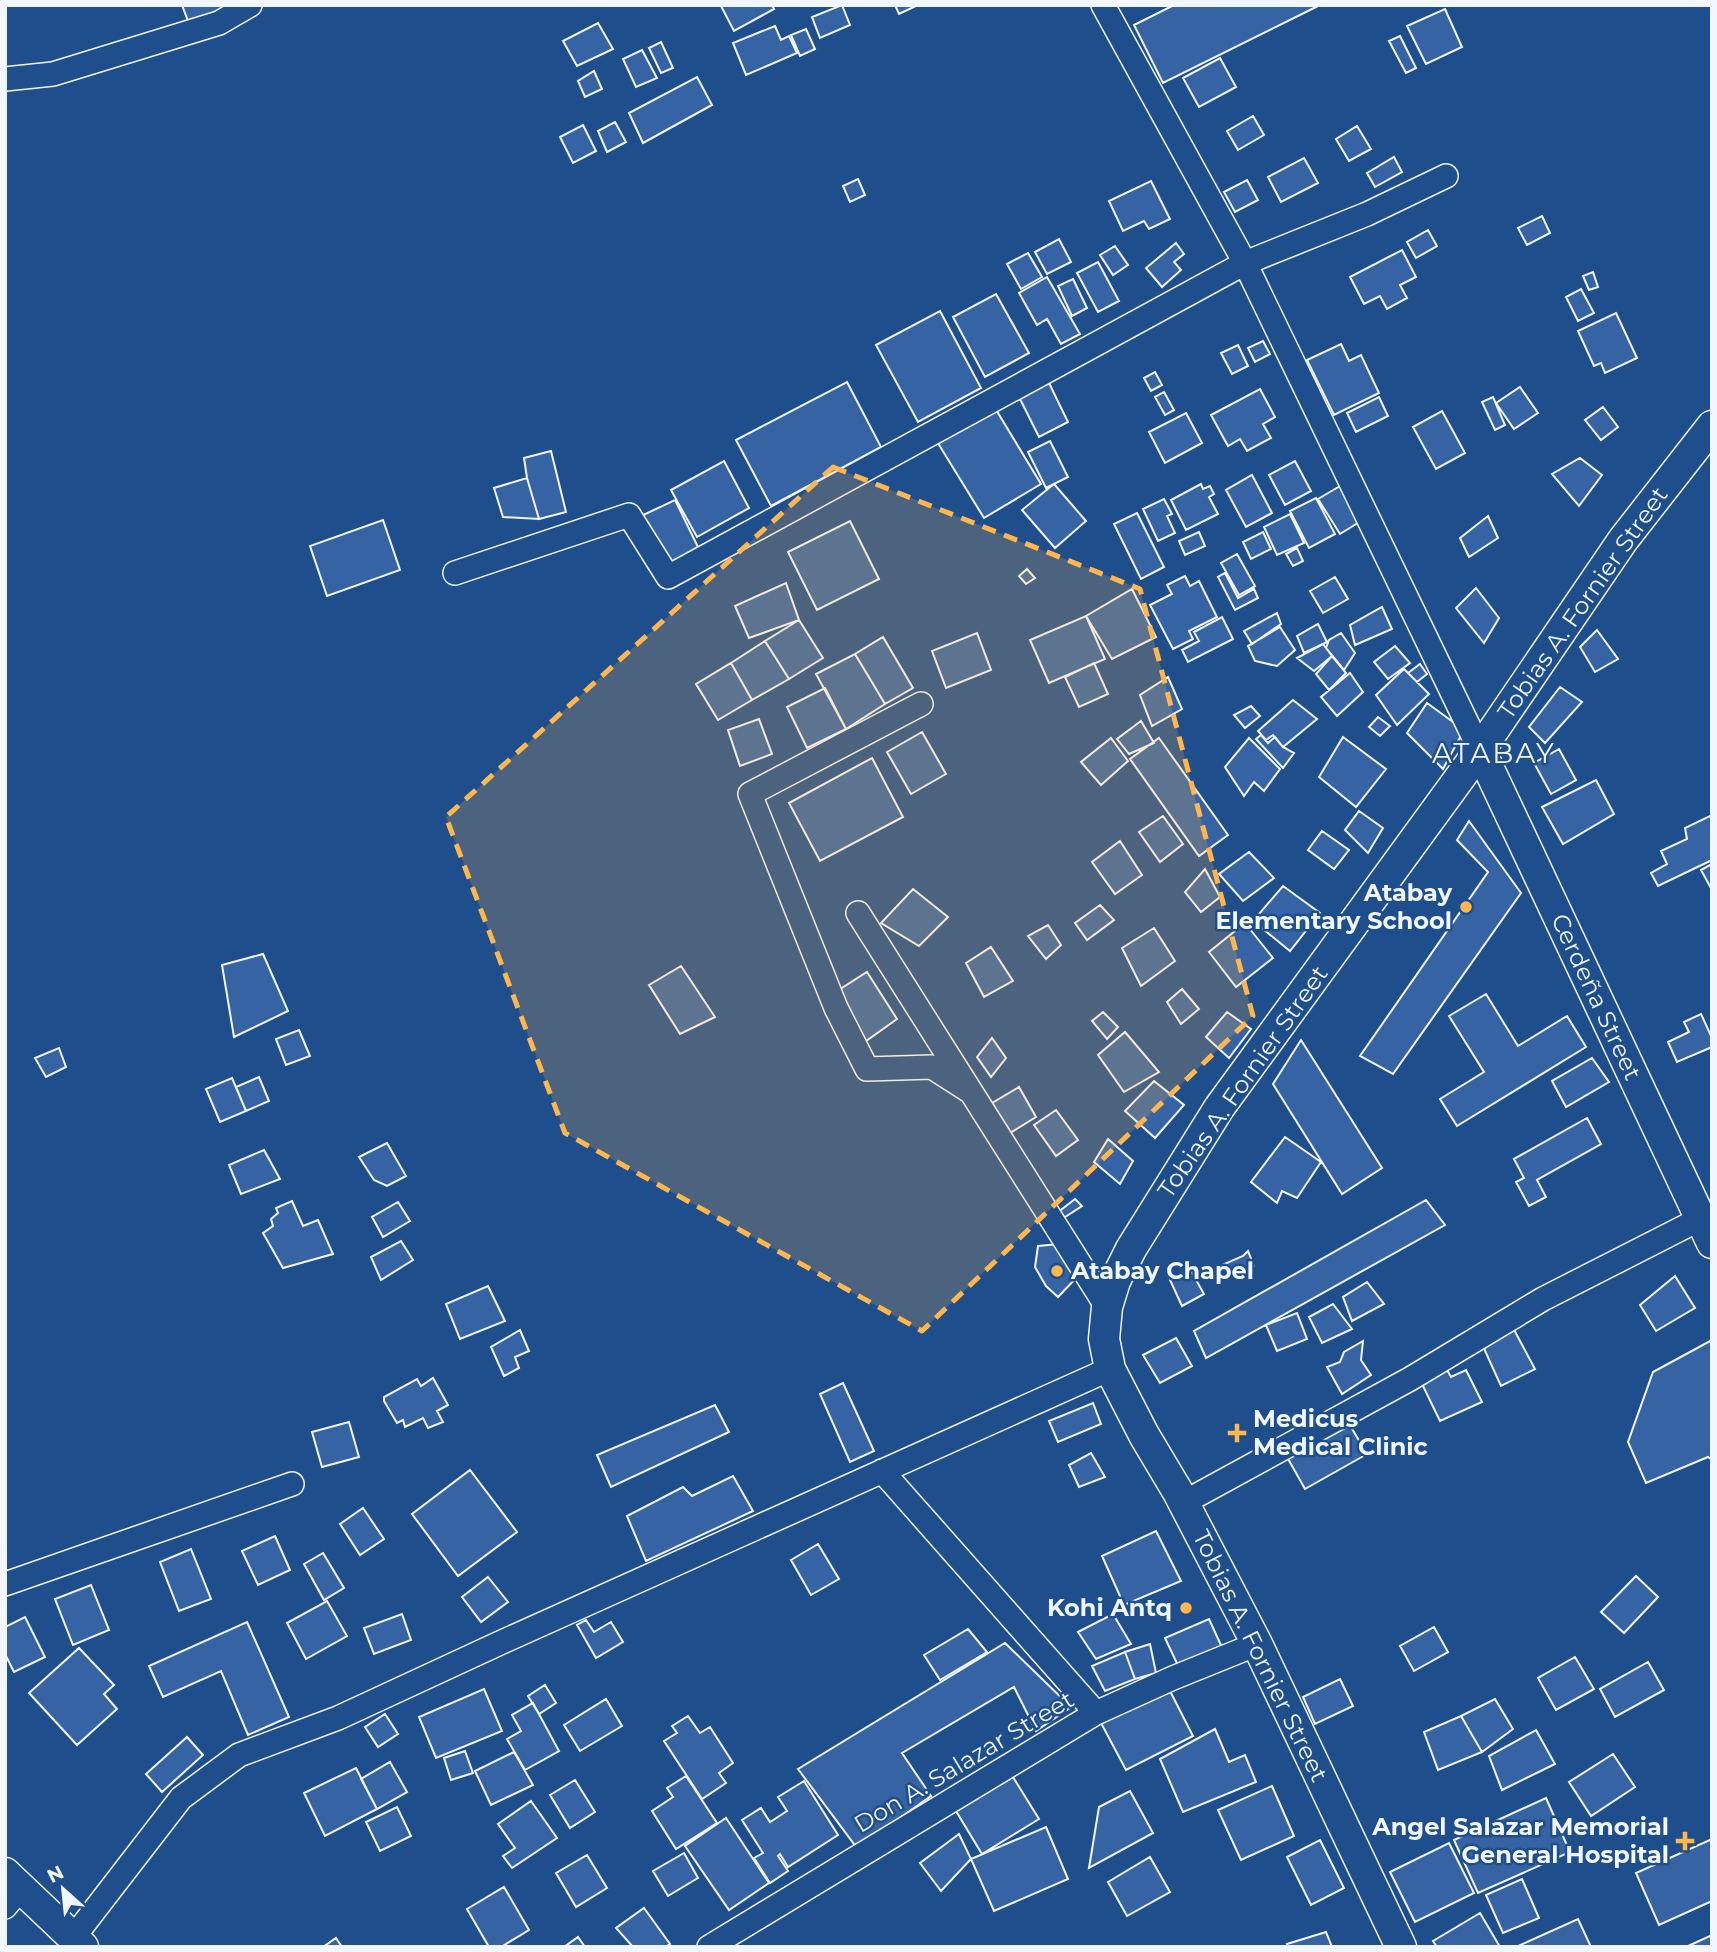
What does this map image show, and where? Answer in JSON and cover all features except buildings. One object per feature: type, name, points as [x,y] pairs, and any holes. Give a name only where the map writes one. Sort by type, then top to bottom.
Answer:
[{"type":"main road","name":"Tobias A. Fornier Street","points":[[1401,1947],[1256,1644],[1110,1369],[1104,1339],[1107,1307],[1115,1281],[1131,1249],[1219,1108],[1480,750],[1623,540],[1712,426]]},
{"type":"main road","name":"Cerdeña Street","points":[[1480,750],[1706,1231]]},
{"type":"main road","points":[[10,1889],[78,1942]]},
{"type":"street","points":[[5,79],[53,74],[219,23],[250,5]]},
{"type":"street","points":[[1103,5],[1245,263],[1480,750]]},
{"type":"street","points":[[455,573],[629,515],[668,577],[1245,263],[1367,214],[1446,176]]},
{"type":"street","points":[[921,704],[750,794],[836,1007],[867,1069],[933,1068],[971,1092]]},
{"type":"street","points":[[858,913],[1107,1307]]},
{"type":"street","points":[[1183,1503],[1410,1379],[1543,1299],[1706,1231]]},
{"type":"street","points":[[78,1942],[181,1798],[239,1755],[338,1718],[1110,1369]]},
{"type":"street","points":[[882,1471],[1096,1713]]},
{"type":"street","points":[[5,1584],[292,1484]]},
{"type":"street","name":"Don A. Salazar Street","points":[[709,1947],[1096,1713],[1256,1644]]},
{"type":"highlighted area","points":[[833,467],[1140,589],[1253,1016],[922,1331],[565,1133],[446,817]]},
{"type":"place","name":"Atabay Elementary School","points":[[1466,907]]},
{"type":"place","name":"Atabay Chapel","points":[[1057,1271]]},
{"type":"place","name":"Medicus Medical Clinic","points":[[1237,1433]]},
{"type":"place","name":"Kohi Antq","points":[[1186,1608]]},
{"type":"place","name":"Angel Salazar Memorial General Hospital","points":[[1685,1841]]},
{"type":"district","name":"ATABAY","points":[[1494,753]]}]
